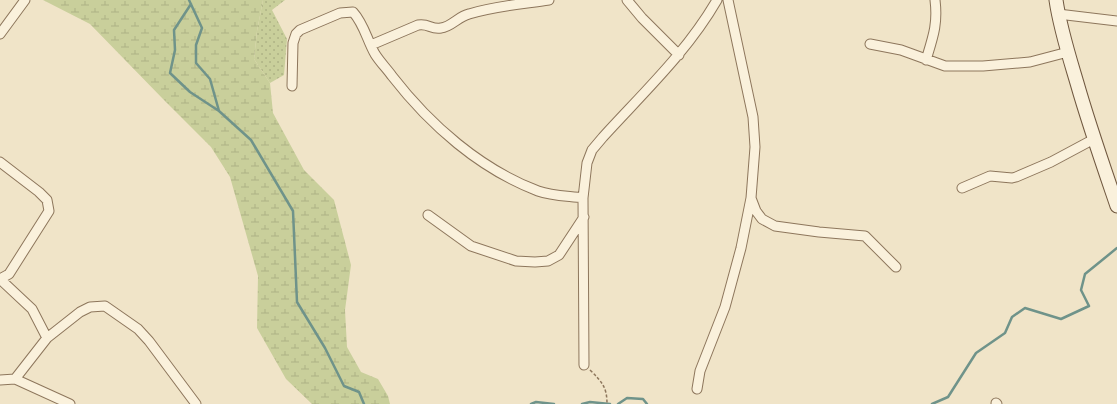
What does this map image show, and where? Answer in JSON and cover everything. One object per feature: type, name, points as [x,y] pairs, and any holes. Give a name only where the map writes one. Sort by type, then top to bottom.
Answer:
[{"type":"street","points":[[0,34],[25,0]]},
{"type":"street","points":[[371,45],[418,25],[425,24],[434,29],[443,28],[467,14],[495,8],[549,0]]},
{"type":"street","points":[[626,0],[679,55]]},
{"type":"street","points":[[584,365],[583,198],[587,163],[592,150],[603,137],[679,55],[708,16],[716,0]]},
{"type":"street","points":[[697,389],[700,371],[725,306],[751,198],[755,147],[753,117],[728,0]]},
{"type":"street","points":[[926,60],[936,30],[936,0]]},
{"type":"street","points":[[1056,0],[1068,52],[1094,138],[1117,206]]},
{"type":"street","points":[[292,86],[293,43],[296,34],[300,30],[340,13],[353,12],[359,18],[375,54],[401,88],[421,110],[466,150],[506,178],[540,192],[583,198]]},
{"type":"street","points":[[1058,14],[1117,21]]},
{"type":"street","points":[[870,44],[901,50],[946,66],[983,66],[1030,62],[1068,52]]},
{"type":"street","points":[[962,188],[990,176],[1016,177],[1051,162],[1094,138]]},
{"type":"street","points":[[0,162],[47,200],[49,211],[9,274],[0,279],[32,309],[47,338]]},
{"type":"street","points":[[751,198],[756,211],[762,219],[775,226],[865,236],[896,266]]},
{"type":"street","points":[[428,215],[471,246],[516,261],[535,262],[548,261],[559,255],[584,217]]},
{"type":"street","points":[[15,379],[47,338],[80,312],[90,307],[105,306],[138,329],[196,404]]},
{"type":"street","points":[[0,380],[15,379],[70,404]]},
{"type":"path","points":[[584,365],[603,383],[607,395],[607,404]]},
{"type":"green space","points":[[43,0],[263,0],[257,31],[254,59],[270,83],[273,113],[304,170],[334,200],[351,265],[345,310],[347,347],[361,372],[378,379],[388,396],[390,404],[312,404],[286,379],[257,328],[258,276],[230,177],[211,147],[90,24]]},
{"type":"green space","points":[[263,0],[285,0],[272,10],[287,39],[284,75],[270,83],[254,59],[257,31]]},
{"type":"waterway","points":[[189,0],[202,28],[196,45],[196,63],[210,79],[219,111],[251,140],[293,211],[297,302],[325,348],[344,386],[359,392],[364,404]]},
{"type":"waterway","points":[[191,4],[174,30],[175,50],[170,73],[190,92],[219,111]]},
{"type":"waterway","points":[[932,404],[948,397],[976,353],[1005,333],[1012,317],[1025,308],[1061,319],[1089,306],[1081,290],[1085,274],[1117,248]]},
{"type":"waterway","points":[[618,404],[627,398],[643,399],[647,404]]},
{"type":"waterway","points":[[531,404],[536,402],[554,404]]},
{"type":"waterway","points":[[582,404],[590,402],[610,404]]}]
